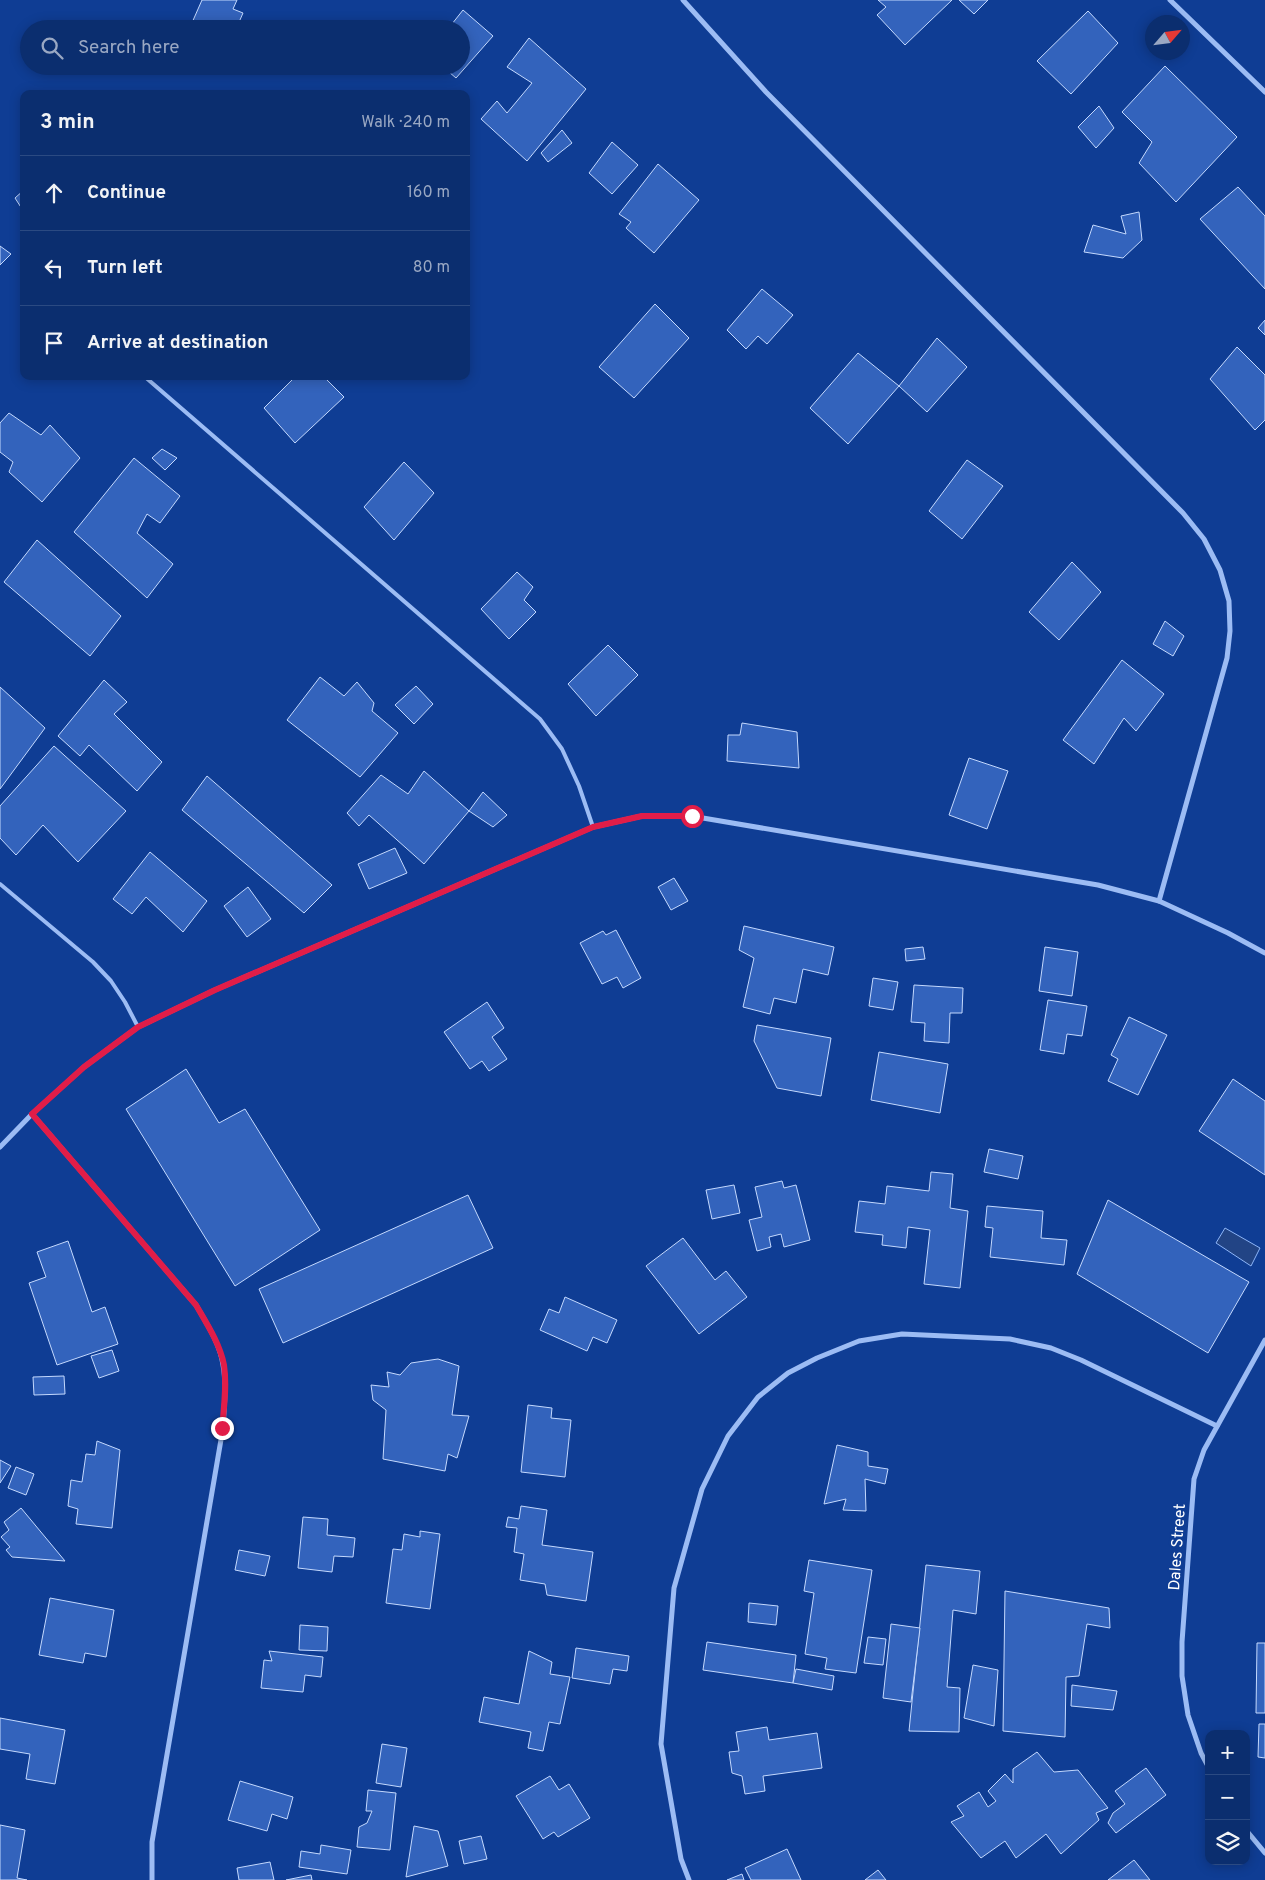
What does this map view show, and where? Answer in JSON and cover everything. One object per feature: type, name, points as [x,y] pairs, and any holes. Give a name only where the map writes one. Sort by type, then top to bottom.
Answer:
[{"type":"street","points":[[683,0],[766,92],[1183,513],[1204,539],[1220,570],[1229,601],[1230,631],[1228,649],[1159,901]]},
{"type":"street","points":[[1170,0],[1265,92]]},
{"type":"street","points":[[0,1147],[32,1114],[84,1067],[138,1027],[215,990],[593,827],[642,816],[692,816],[1098,884],[1159,901],[1228,933],[1265,954]]},
{"type":"street","points":[[32,1114],[196,1305],[214,1336],[224,1365],[222,1428],[152,1842],[152,1880]]},
{"type":"street","points":[[689,1880],[681,1859],[661,1744],[674,1588],[702,1489],[728,1436],[758,1397],[788,1373],[859,1340],[902,1334],[1010,1339],[1051,1348],[1081,1360],[1217,1426]]},
{"type":"street","name":"Dales Street","points":[[1205,1760],[1188,1715],[1182,1676],[1182,1642],[1194,1479],[1204,1450],[1265,1340]]},
{"type":"street","points":[[1250,1835],[1265,1853]]},
{"type":"lane","points":[[149,380],[540,719],[562,749],[593,827]]},
{"type":"lane","points":[[0,884],[92,962],[111,981],[138,1027]]},
{"type":"water","points":[[1225,1228],[1260,1248],[1251,1266],[1216,1243]]},
{"type":"building","points":[[202,0],[237,0],[233,9],[243,13],[240,20],[193,20]]},
{"type":"building","points":[[878,0],[952,0],[905,45],[877,15],[886,7]]},
{"type":"building","points":[[959,0],[988,0],[974,14]]},
{"type":"building","points":[[463,10],[493,36],[470,62],[470,20],[455,20]]},
{"type":"building","points":[[1088,11],[1118,43],[1071,94],[1037,61]]},
{"type":"building","points":[[529,38],[586,89],[527,161],[481,119],[497,101],[507,113],[532,83],[507,67]]},
{"type":"building","points":[[1165,66],[1237,137],[1176,202],[1139,163],[1152,142],[1122,112]]},
{"type":"building","points":[[1099,106],[1114,128],[1096,148],[1078,127]]},
{"type":"building","points":[[562,130],[572,143],[548,162],[541,153]]},
{"type":"building","points":[[612,142],[638,165],[612,194],[589,173]]},
{"type":"building","points":[[658,164],[699,200],[654,253],[626,228],[631,222],[619,214]]},
{"type":"building","points":[[1238,187],[1265,216],[1265,289],[1200,219]]},
{"type":"building","points":[[20,194],[20,206],[15,198]]},
{"type":"building","points":[[1139,212],[1142,240],[1123,258],[1084,252],[1093,225],[1126,234],[1121,216]]},
{"type":"building","points":[[0,246],[11,254],[0,265]]},
{"type":"building","points":[[762,289],[793,315],[767,344],[758,336],[746,349],[727,330]]},
{"type":"building","points":[[655,304],[689,338],[634,398],[599,367]]},
{"type":"building","points":[[1265,320],[1265,335],[1258,328]]},
{"type":"building","points":[[937,338],[967,367],[927,412],[899,386]]},
{"type":"building","points":[[1237,347],[1265,375],[1265,420],[1255,430],[1210,379]]},
{"type":"building","points":[[858,353],[899,386],[848,444],[810,408]]},
{"type":"building","points":[[292,380],[327,380],[344,397],[295,443],[264,408]]},
{"type":"building","points":[[9,413],[41,435],[50,425],[80,458],[42,502],[9,472],[13,462],[0,452],[0,423]]},
{"type":"building","points":[[162,449],[177,458],[165,470],[152,458]]},
{"type":"building","points":[[134,458],[180,496],[160,523],[147,514],[137,533],[173,564],[147,598],[74,532]]},
{"type":"building","points":[[967,460],[1003,486],[962,539],[929,511]]},
{"type":"building","points":[[404,462],[434,493],[394,540],[364,507]]},
{"type":"building","points":[[37,540],[121,616],[90,656],[4,582]]},
{"type":"building","points":[[1072,562],[1101,592],[1059,640],[1029,612]]},
{"type":"building","points":[[517,572],[533,587],[524,600],[536,612],[509,639],[481,609]]},
{"type":"building","points":[[1165,621],[1184,636],[1173,656],[1153,644]]},
{"type":"building","points":[[608,645],[638,675],[596,716],[568,684]]},
{"type":"building","points":[[1122,660],[1164,694],[1136,731],[1124,718],[1094,764],[1063,740]]},
{"type":"building","points":[[320,677],[344,696],[357,682],[374,703],[372,711],[398,733],[360,777],[287,720]]},
{"type":"building","points":[[104,680],[127,702],[114,714],[162,762],[137,791],[89,745],[80,756],[58,736]]},
{"type":"building","points":[[416,686],[433,704],[414,724],[395,705]]},
{"type":"building","points":[[0,687],[45,728],[0,789]]},
{"type":"building","points":[[742,723],[797,732],[799,768],[727,761],[728,735],[740,735]]},
{"type":"building","points":[[54,746],[126,811],[78,862],[43,825],[16,855],[0,838],[0,806]]},
{"type":"building","points":[[969,758],[1008,771],[987,829],[949,815]]},
{"type":"building","points":[[424,771],[469,811],[424,864],[369,815],[359,826],[347,813],[381,775],[408,794]]},
{"type":"building","points":[[207,776],[332,885],[304,913],[182,810]]},
{"type":"building","points":[[483,792],[507,815],[493,827],[469,811]]},
{"type":"building","points":[[395,848],[407,873],[369,889],[358,864]]},
{"type":"building","points":[[150,852],[207,901],[183,932],[146,897],[132,914],[113,899]]},
{"type":"building","points":[[674,878],[688,901],[671,910],[658,887]]},
{"type":"building","points":[[248,887],[271,919],[247,937],[224,906]]},
{"type":"building","points":[[744,926],[834,947],[828,975],[803,969],[796,1003],[774,998],[770,1014],[743,1007],[754,958],[739,950]]},
{"type":"building","points":[[616,930],[641,978],[623,988],[617,977],[602,984],[580,943],[603,931],[606,935]]},
{"type":"building","points":[[923,947],[925,959],[906,961],[905,949]]},
{"type":"building","points":[[1045,947],[1078,952],[1072,996],[1039,991]]},
{"type":"building","points":[[873,978],[898,982],[893,1010],[869,1006]]},
{"type":"building","points":[[914,985],[963,988],[962,1013],[950,1013],[949,1043],[924,1041],[925,1023],[911,1022]]},
{"type":"building","points":[[1048,1000],[1087,1006],[1082,1036],[1067,1034],[1064,1054],[1040,1050]]},
{"type":"building","points":[[487,1002],[504,1028],[492,1037],[507,1059],[489,1071],[482,1061],[470,1069],[444,1032]]},
{"type":"building","points":[[1129,1017],[1167,1035],[1138,1095],[1108,1081],[1118,1059],[1111,1055]]},
{"type":"building","points":[[757,1025],[831,1038],[821,1096],[777,1088],[754,1041]]},
{"type":"building","points":[[879,1052],[948,1064],[940,1113],[871,1100]]},
{"type":"building","points":[[186,1069],[219,1123],[245,1109],[320,1230],[235,1286],[126,1109]]},
{"type":"building","points":[[1233,1079],[1265,1101],[1265,1175],[1199,1131]]},
{"type":"building","points":[[989,1149],[1023,1156],[1018,1179],[984,1172]]},
{"type":"building","points":[[931,1172],[953,1174],[950,1208],[968,1211],[960,1288],[924,1284],[930,1230],[908,1227],[906,1248],[882,1245],[883,1235],[855,1232],[859,1201],[885,1204],[887,1186],[929,1191]]},
{"type":"building","points":[[782,1181],[784,1188],[796,1185],[810,1240],[784,1247],[781,1234],[769,1237],[771,1247],[757,1251],[749,1220],[762,1217],[755,1187]]},
{"type":"building","points":[[734,1185],[740,1213],[712,1219],[706,1190]]},
{"type":"building","points":[[468,1195],[493,1248],[283,1343],[259,1289]]},
{"type":"building","points":[[1108,1200],[1249,1282],[1208,1353],[1077,1274]]},
{"type":"building","points":[[987,1206],[1043,1211],[1041,1238],[1067,1240],[1064,1265],[990,1257],[993,1228],[985,1227]]},
{"type":"building","points":[[683,1238],[715,1280],[726,1271],[747,1297],[699,1334],[646,1266]]},
{"type":"building","points":[[68,1241],[92,1312],[105,1307],[118,1344],[57,1365],[29,1283],[46,1277],[37,1252]]},
{"type":"building","points":[[565,1297],[617,1320],[607,1343],[593,1337],[587,1351],[540,1330],[549,1309],[559,1313]]},
{"type":"building","points":[[112,1350],[119,1371],[99,1378],[91,1356]]},
{"type":"building","points":[[438,1359],[459,1366],[452,1415],[469,1416],[457,1458],[448,1454],[445,1471],[383,1459],[386,1410],[373,1400],[371,1385],[389,1387],[387,1372],[400,1375],[411,1363]]},
{"type":"building","points":[[64,1376],[65,1394],[34,1395],[33,1377]]},
{"type":"building","points":[[528,1405],[552,1408],[551,1418],[571,1420],[565,1477],[521,1472]]},
{"type":"building","points":[[97,1441],[120,1450],[112,1528],[76,1524],[78,1509],[68,1506],[71,1480],[82,1482],[86,1454],[95,1455]]},
{"type":"building","points":[[837,1445],[868,1452],[868,1466],[888,1469],[885,1484],[865,1479],[866,1511],[843,1510],[846,1499],[824,1504]]},
{"type":"building","points":[[0,1460],[11,1466],[0,1483]]},
{"type":"building","points":[[16,1467],[34,1474],[26,1495],[8,1488]]},
{"type":"building","points":[[521,1506],[547,1510],[542,1545],[593,1552],[586,1601],[547,1595],[545,1584],[520,1580],[524,1554],[514,1552],[517,1528],[506,1527],[508,1517],[519,1519]]},
{"type":"building","points":[[21,1508],[65,1561],[12,1557],[6,1550],[10,1547],[1,1537],[9,1530],[4,1522]]},
{"type":"building","points":[[303,1517],[328,1519],[327,1535],[355,1538],[353,1557],[334,1556],[332,1572],[298,1568]]},
{"type":"building","points":[[420,1531],[440,1534],[430,1609],[386,1603],[393,1549],[402,1550],[404,1534],[420,1537]]},
{"type":"building","points":[[239,1550],[270,1556],[265,1576],[235,1570]]},
{"type":"building","points":[[809,1560],[872,1570],[856,1673],[825,1669],[827,1658],[805,1654],[814,1593],[804,1591]]},
{"type":"building","points":[[926,1565],[980,1571],[976,1614],[953,1610],[947,1687],[960,1688],[959,1732],[909,1731]]},
{"type":"building","points":[[1005,1591],[1109,1608],[1110,1628],[1087,1624],[1079,1676],[1066,1677],[1065,1737],[1003,1731]]},
{"type":"building","points":[[50,1598],[114,1610],[106,1657],[85,1653],[83,1663],[39,1655]]},
{"type":"building","points":[[749,1603],[778,1606],[776,1625],[748,1622]]},
{"type":"building","points":[[891,1624],[920,1628],[911,1702],[883,1698]]},
{"type":"building","points":[[300,1625],[328,1627],[327,1651],[299,1650]]},
{"type":"building","points":[[868,1637],[886,1639],[883,1665],[864,1663]]},
{"type":"building","points":[[707,1642],[796,1655],[793,1683],[703,1670]]},
{"type":"building","points":[[1257,1643],[1265,1643],[1265,1713],[1256,1713]]},
{"type":"building","points":[[576,1648],[629,1656],[627,1671],[613,1669],[610,1684],[572,1678]]},
{"type":"building","points":[[269,1651],[323,1657],[321,1677],[305,1675],[303,1692],[261,1688],[264,1660],[272,1661]]},
{"type":"building","points":[[529,1651],[552,1662],[550,1674],[570,1677],[560,1724],[549,1722],[543,1751],[528,1748],[531,1732],[479,1722],[484,1697],[519,1704]]},
{"type":"building","points":[[973,1665],[998,1670],[994,1726],[964,1718]]},
{"type":"building","points":[[796,1669],[834,1676],[832,1690],[793,1683]]},
{"type":"building","points":[[1072,1685],[1117,1691],[1113,1710],[1071,1706]]},
{"type":"building","points":[[0,1718],[65,1730],[55,1784],[26,1779],[30,1754],[0,1749]]},
{"type":"building","points":[[1259,1724],[1265,1724],[1265,1758],[1258,1757]]},
{"type":"building","points":[[767,1727],[769,1740],[817,1733],[822,1768],[763,1776],[765,1791],[745,1794],[742,1776],[732,1773],[729,1752],[739,1751],[736,1732]]},
{"type":"building","points":[[382,1744],[407,1748],[401,1787],[376,1783]]},
{"type":"building","points":[[1037,1752],[1054,1772],[1078,1770],[1108,1808],[1096,1813],[1099,1820],[1061,1854],[1046,1834],[1016,1858],[1005,1841],[981,1858],[951,1822],[964,1816],[957,1806],[979,1792],[988,1807],[996,1801],[988,1791],[1005,1774],[1013,1783],[1013,1769]]},
{"type":"building","points":[[1146,1768],[1166,1795],[1116,1833],[1108,1823],[1113,1813],[1125,1804],[1115,1791]]},
{"type":"building","points":[[550,1776],[559,1790],[569,1784],[590,1818],[558,1837],[554,1832],[543,1839],[516,1796]]},
{"type":"building","points":[[240,1781],[293,1797],[287,1819],[272,1814],[267,1831],[228,1820]]},
{"type":"building","points":[[368,1790],[396,1793],[390,1850],[357,1847],[359,1827],[367,1823],[372,1811],[366,1811]]},
{"type":"building","points":[[0,1825],[25,1830],[17,1878],[27,1880],[0,1880]]},
{"type":"building","points":[[414,1826],[438,1831],[448,1866],[406,1877]]},
{"type":"building","points":[[481,1836],[487,1859],[464,1864],[459,1841]]},
{"type":"building","points":[[321,1845],[351,1850],[347,1874],[299,1867],[301,1851],[320,1854]]},
{"type":"building","points":[[787,1849],[801,1880],[751,1880],[745,1868]]},
{"type":"building","points":[[1134,1860],[1150,1880],[1108,1880]]},
{"type":"building","points":[[270,1862],[274,1880],[239,1880],[237,1868]]},
{"type":"building","points":[[878,1870],[886,1880],[865,1880]]},
{"type":"building","points":[[742,1874],[744,1880],[727,1880]]},
{"type":"building","points":[[311,1875],[312,1880],[286,1880]]},
{"type":"route","points":[[222,1428],[224,1365],[214,1336],[196,1305],[32,1114],[84,1067],[138,1027],[215,990],[593,827],[642,816],[692,816]]}]
